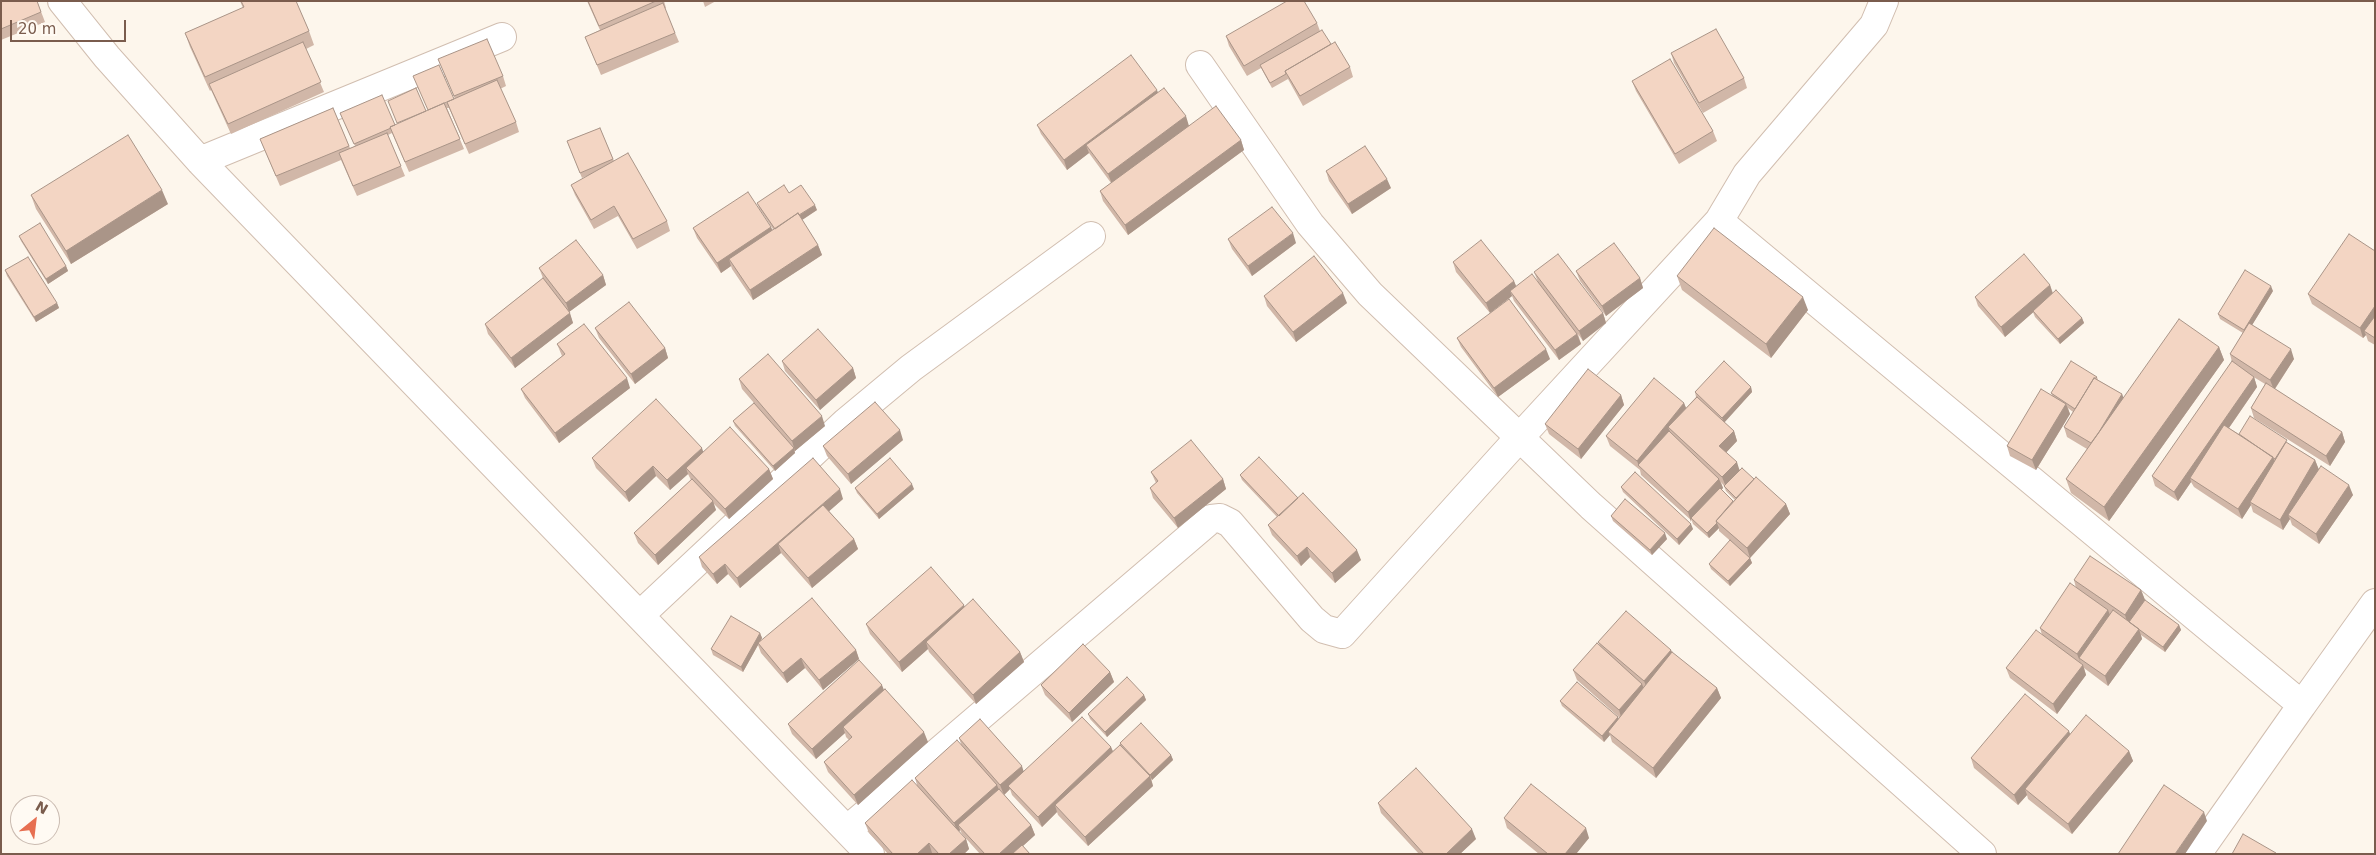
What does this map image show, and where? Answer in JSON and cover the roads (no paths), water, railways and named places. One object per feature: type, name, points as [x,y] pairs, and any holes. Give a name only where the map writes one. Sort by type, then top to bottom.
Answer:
[{"type":"street","points":[[62,1],[107,57],[200,161],[870,854]]},
{"type":"street","points":[[847,830],[1211,519],[1220,518],[1230,523],[1312,619],[1324,629],[1342,634],[1719,221],[1747,174],[1874,25],[1884,1]]},
{"type":"street","points":[[200,161],[502,37]]},
{"type":"street","points":[[1200,65],[1310,224],[1370,294],[1590,506],[1982,854]]},
{"type":"street","points":[[1719,221],[2302,704]]},
{"type":"street","points":[[640,615],[846,422],[911,368],[1091,236]]},
{"type":"street","points":[[2197,854],[2375,603]]}]
